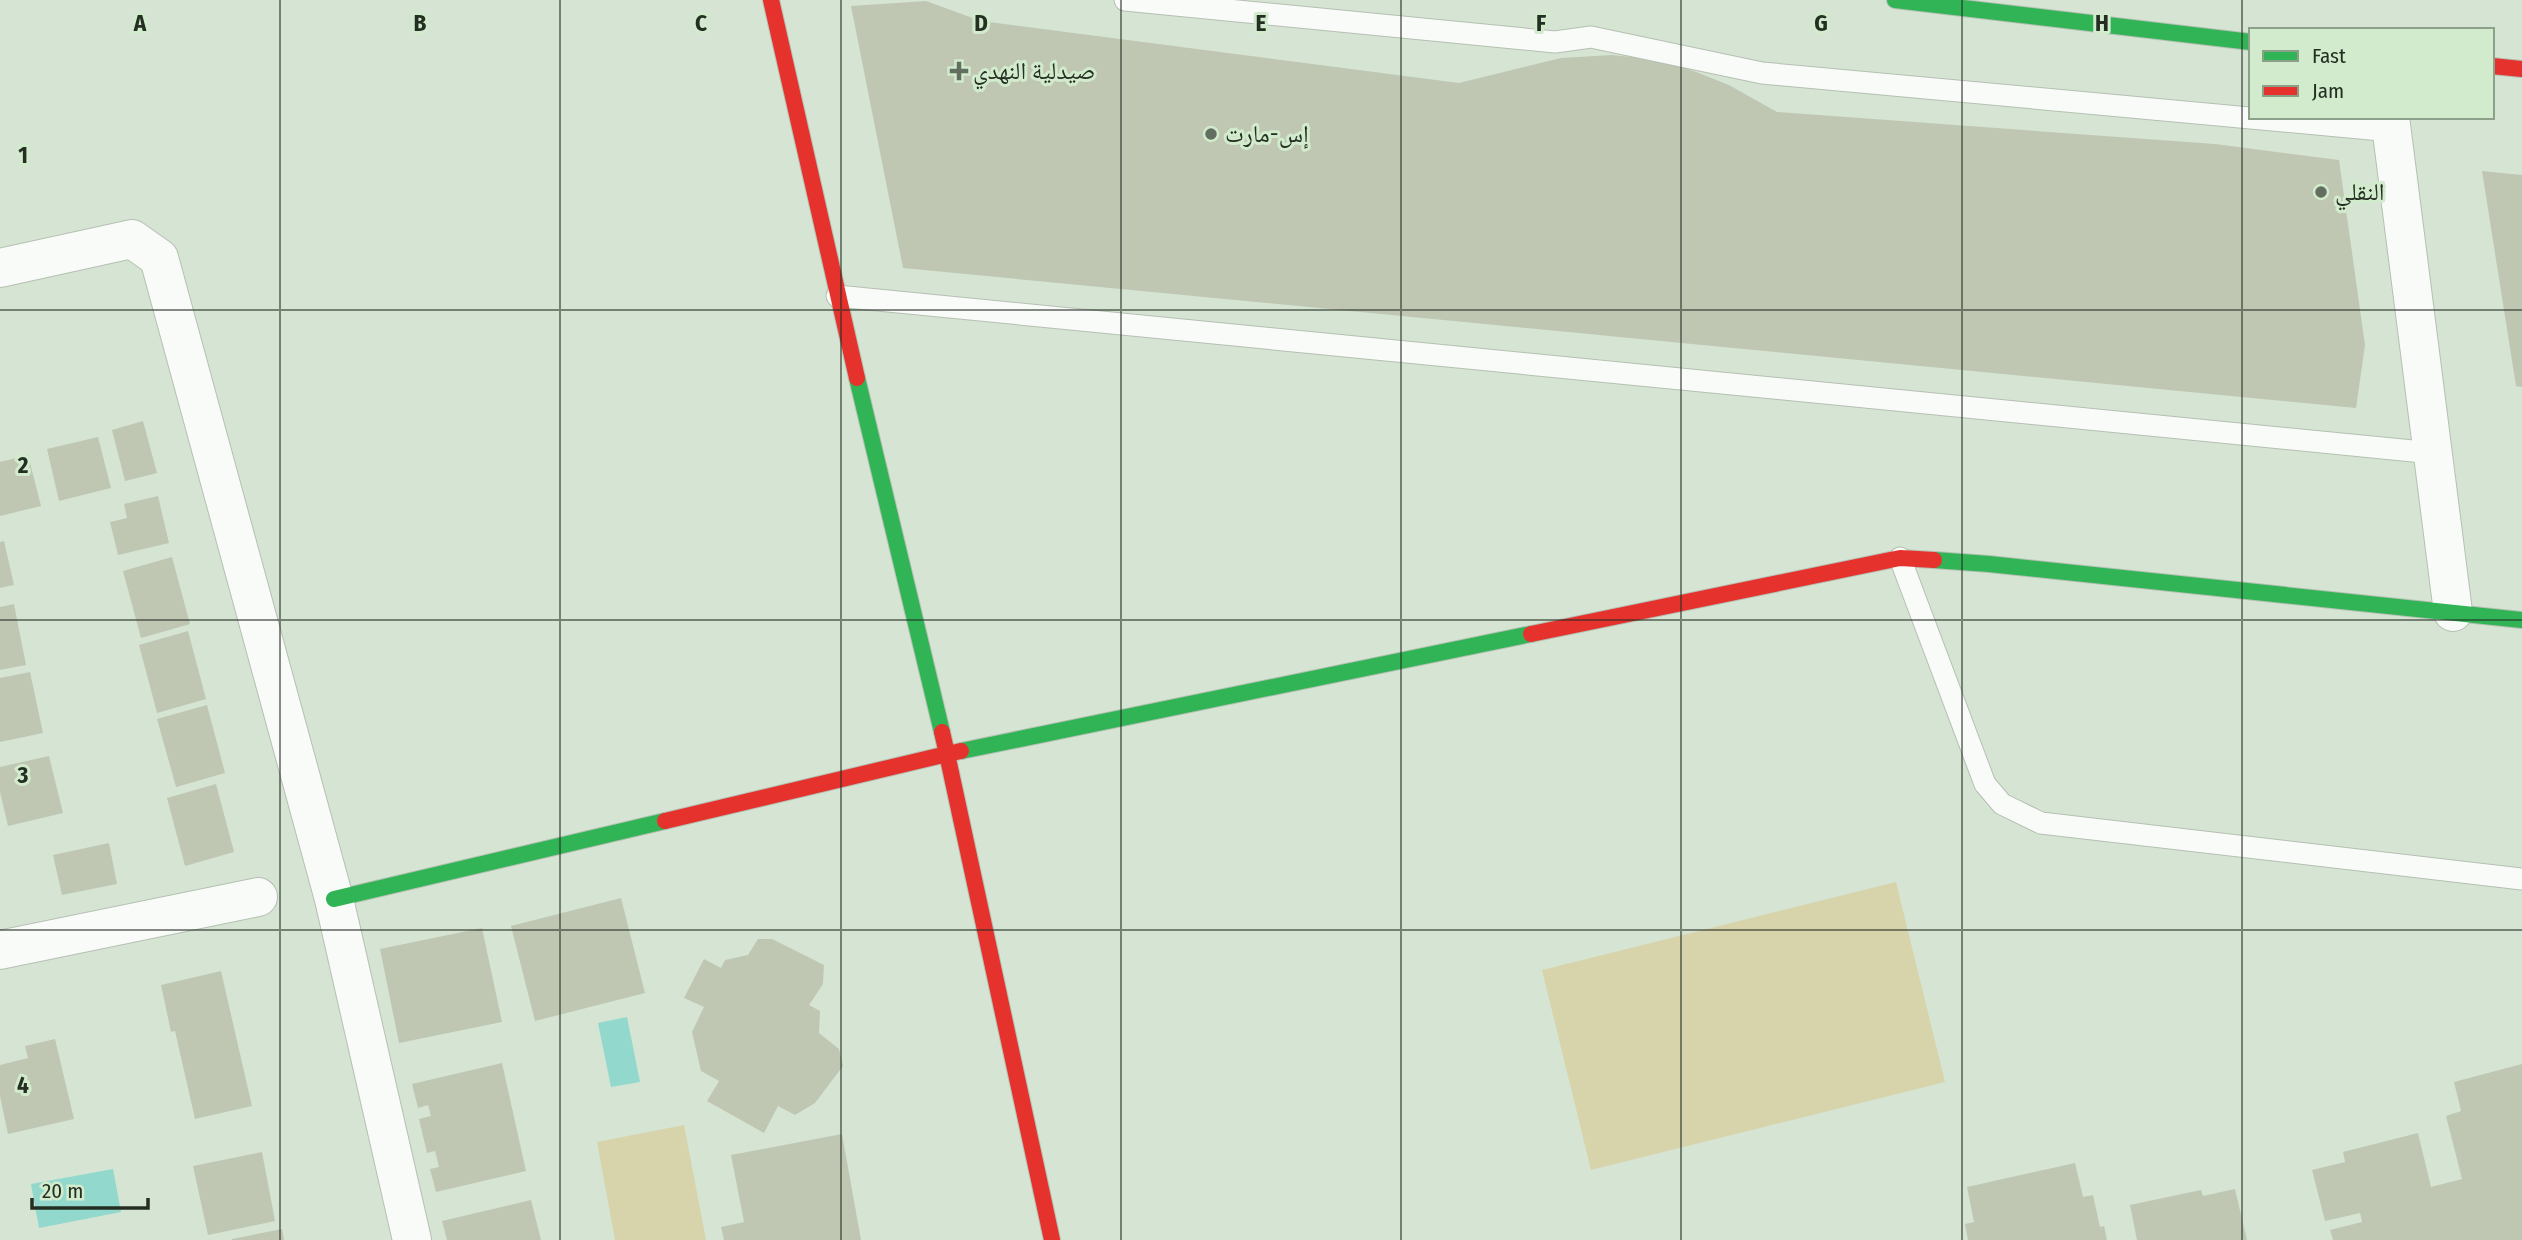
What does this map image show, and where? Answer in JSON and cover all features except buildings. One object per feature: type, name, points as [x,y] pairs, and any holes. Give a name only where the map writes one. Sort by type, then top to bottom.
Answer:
[{"type":"street","points":[[1895,0],[2249,42]]},
{"type":"street","points":[[773,1],[837,296],[947,754],[1052,1240]]},
{"type":"street","points":[[2494,66],[2522,69]]},
{"type":"street","points":[[2391,124],[2453,612]]},
{"type":"street","points":[[0,268],[132,239],[159,258],[334,899],[412,1240]]},
{"type":"street","points":[[334,899],[947,754],[1900,558],[1989,564],[2522,620]]},
{"type":"street","points":[[0,950],[258,897]]},
{"type":"lane","points":[[1125,0],[1555,42],[1591,37],[1762,74],[2249,113]]},
{"type":"lane","points":[[2328,119],[2391,124]]},
{"type":"lane","points":[[837,296],[2433,453]]},
{"type":"lane","points":[[1900,558],[1985,784],[2002,804],[2041,823],[2522,879]]},
{"type":"shaded area","points":[[1896,882],[1945,1082],[1591,1170],[1542,970]]},
{"type":"shaded area","points":[[684,1125],[706,1240],[615,1240],[597,1142]]},
{"type":"water","points":[[627,1017],[640,1082],[611,1087],[598,1023]]},
{"type":"water","points":[[113,1169],[121,1212],[39,1228],[31,1184]]},
{"type":"traffic: fast","points":[[1895,0],[2249,42]]},
{"type":"traffic: fast","points":[[857,378],[942,732]]},
{"type":"traffic: fast","points":[[1934,560],[2522,620]]},
{"type":"traffic: fast","points":[[961,751],[1531,634]]},
{"type":"traffic: fast","points":[[334,899],[665,821]]},
{"type":"traffic: jam","points":[[771,0],[857,378]]},
{"type":"traffic: jam","points":[[2494,66],[2522,69]]},
{"type":"traffic: jam","points":[[1531,634],[1900,558],[1934,560]]},
{"type":"traffic: jam","points":[[665,821],[947,754],[942,732]]},
{"type":"traffic: jam","points":[[961,751],[947,754],[1052,1240]]},
{"type":"place","name":"صيدلية النهدي","points":[[959,71]]},
{"type":"place","name":"إس-مارت","points":[[1211,134]]},
{"type":"place","name":"النقلي","points":[[2321,192]]}]
